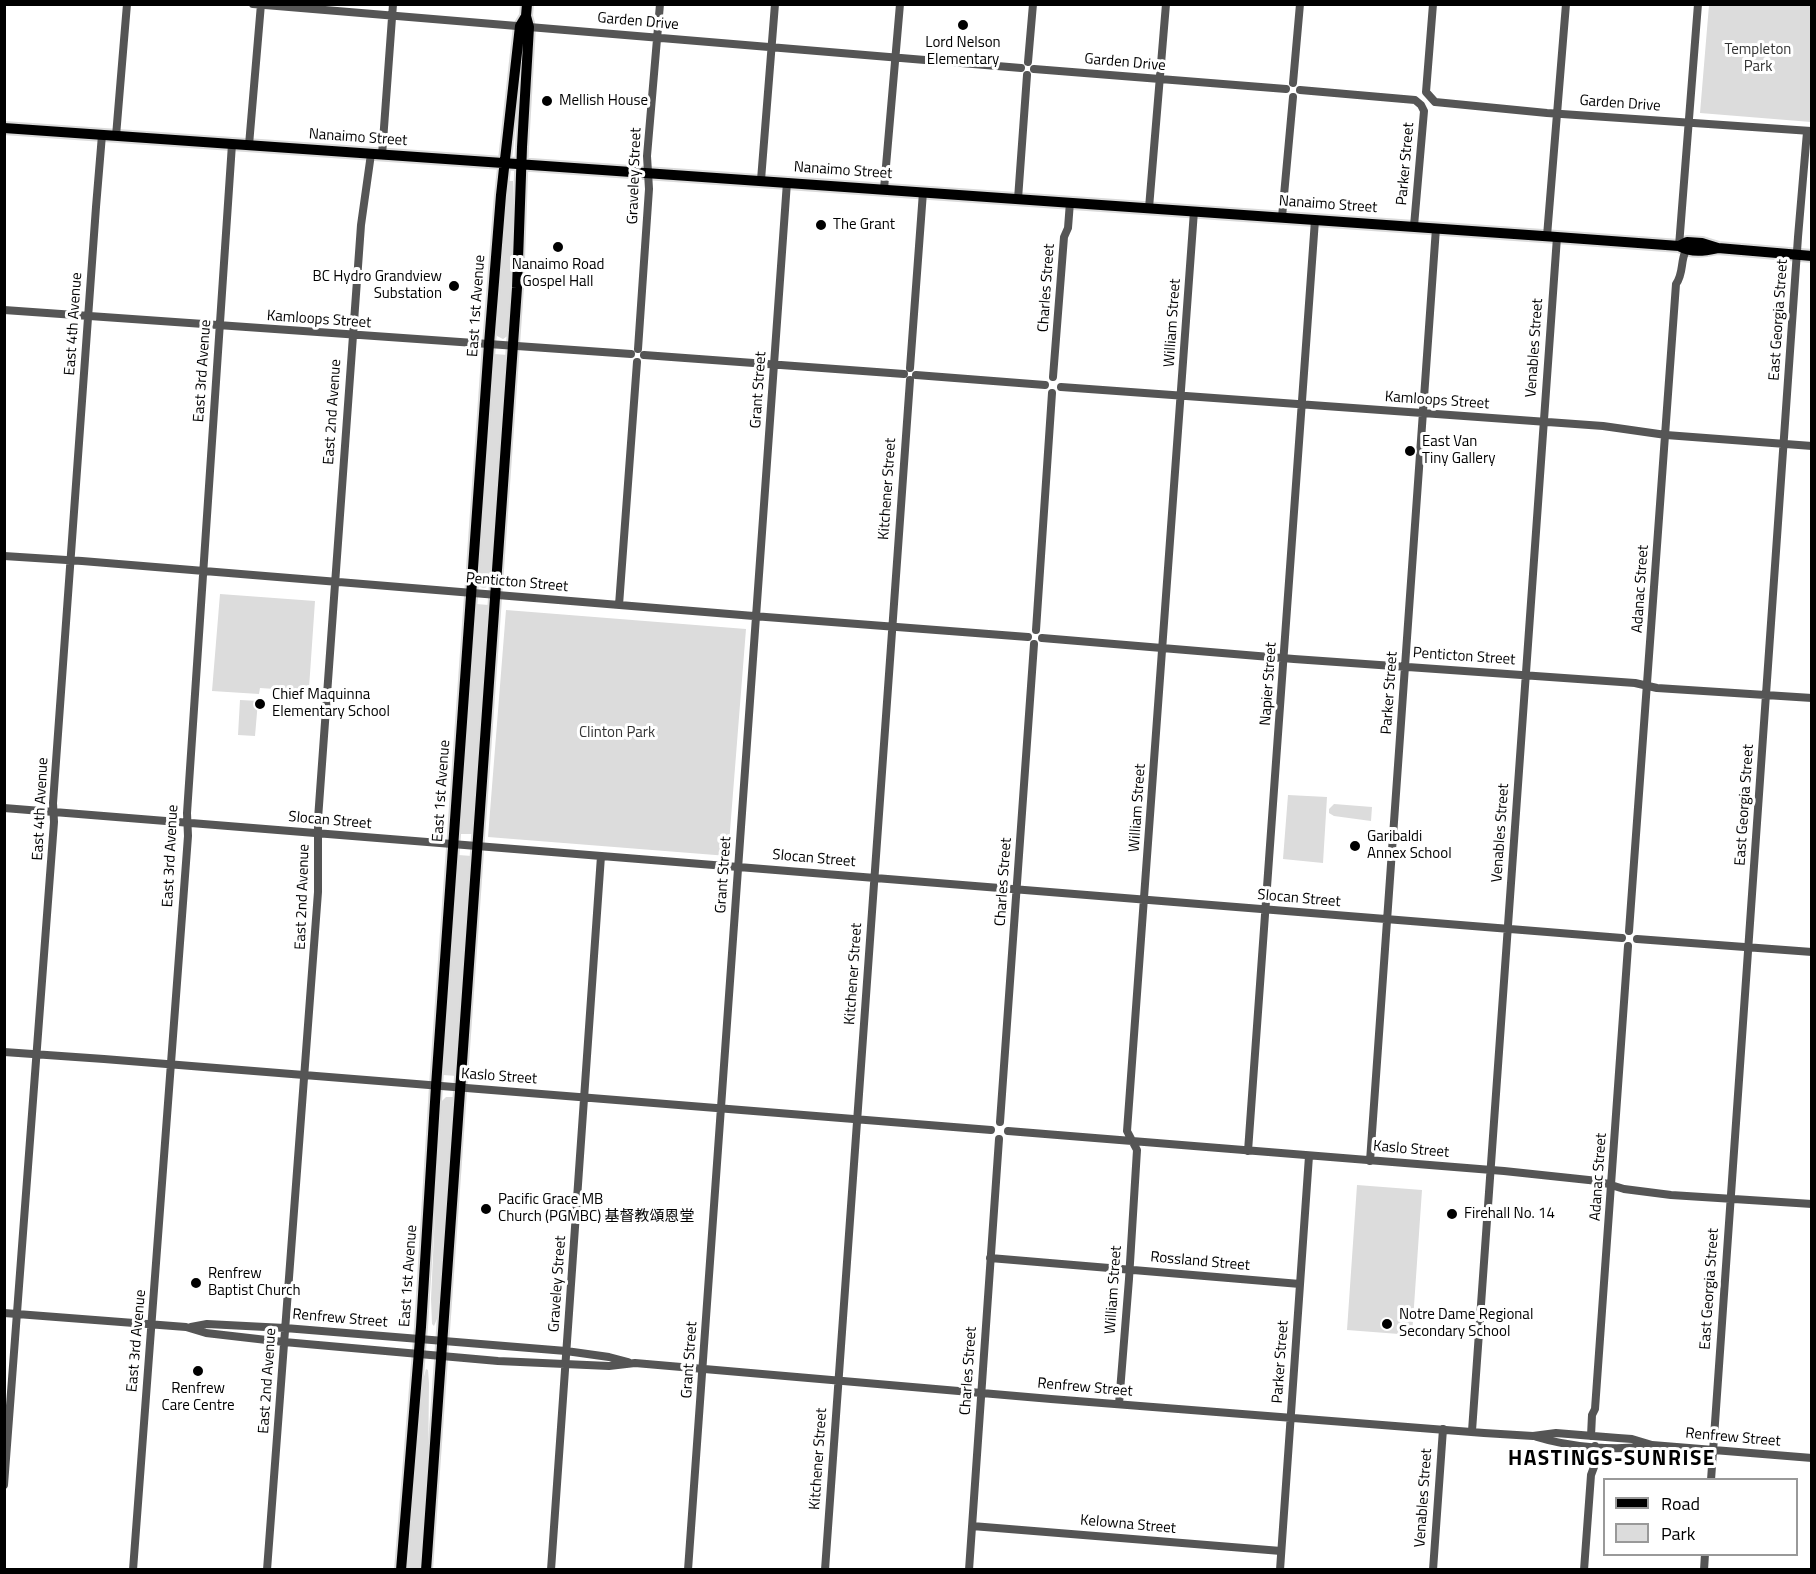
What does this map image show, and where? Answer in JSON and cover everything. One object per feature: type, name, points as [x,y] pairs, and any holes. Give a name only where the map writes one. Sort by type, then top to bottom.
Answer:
[{"type":"main road","name":"East 1st Avenue","points":[[401,1569],[420,1340],[489,344],[505,163],[525,18]]},
{"type":"main road","points":[[426,1569],[517,288],[525,18]]},
{"type":"main road","name":"Nanaimo Street","points":[[4,128],[1414,226],[1683,248],[1687,242],[1702,243],[1718,248],[1812,256]]},
{"type":"street","points":[[116,136],[127,4]]},
{"type":"street","name":"Garden Drive","points":[[253,4],[392,16],[525,18],[657,38],[1159,79],[1293,87],[1415,100],[1421,105]]},
{"type":"street","name":"East 2nd Avenue","points":[[267,1569],[318,892],[318,819],[352,336],[361,225],[377,154],[393,4]]},
{"type":"street","name":"Graveley Street","points":[[619,605],[638,355],[647,156],[660,4]]},
{"type":"street","points":[[761,180],[775,4]]},
{"type":"street","points":[[884,189],[900,4]]},
{"type":"street","points":[[1018,199],[1033,4]]},
{"type":"street","points":[[1149,208],[1166,4]]},
{"type":"street","points":[[1282,218],[1293,97],[1287,94],[1293,87],[1300,4]]},
{"type":"street","name":"Garden Drive","points":[[1433,4],[1426,92],[1435,102],[1809,131]]},
{"type":"street","name":"Venables Street","points":[[1472,1431],[1544,421],[1557,113],[1566,4]]},
{"type":"street","name":"Adanac Street","points":[[1629,931],[1676,284],[1681,277],[1683,256],[1689,122],[1698,4]]},
{"type":"street","points":[[249,146],[261,5]]},
{"type":"street","name":"Parker Street","points":[[1414,226],[1424,111],[1421,105]]},
{"type":"street","name":"East Georgia Street","points":[[1711,1478],[1797,255],[1809,131]]},
{"type":"street","name":"East 4th Avenue","points":[[4,1485],[102,135]]},
{"type":"street","name":"East 3rd Avenue","points":[[133,1569],[188,836],[203,571],[232,144]]},
{"type":"street","name":"Grant Street","points":[[688,1569],[787,182]]},
{"type":"street","name":"Kitchener Street","points":[[825,1569],[923,192]]},
{"type":"street","name":"Charles Street","points":[[1053,377],[1064,237],[1068,228],[1070,202]]},
{"type":"street","name":"William Street","points":[[1119,1404],[1137,1150],[1127,1131],[1194,211]]},
{"type":"street","name":"Napier Street","points":[[1248,1151],[1315,220]]},
{"type":"street","name":"Parker Street","points":[[1370,1161],[1436,228]]},
{"type":"street","name":"Kamloops Street","points":[[4,310],[1045,385]]},
{"type":"street","points":[[1053,377],[1059,380],[1061,387],[1052,393],[1047,391],[1045,385],[1047,380],[1053,377]]},
{"type":"street","name":"Kamloops Street","points":[[1061,387],[1544,421],[1622,428],[1666,435],[1812,446]]},
{"type":"street","points":[[1039,634],[1030,633],[1028,637],[1030,642],[1039,643],[1052,393]]},
{"type":"street","name":"Penticton Street","points":[[4,556],[1028,637]]},
{"type":"street","name":"Penticton Street","points":[[1039,634],[1163,648],[1635,683],[1657,688],[1812,698]]},
{"type":"street","name":"Charles Street","points":[[1000,1122],[1034,644]]},
{"type":"street","name":"Slocan Street","points":[[4,808],[1622,938]]},
{"type":"street","name":"Graveley Street","points":[[551,1569],[601,856]]},
{"type":"street","points":[[1629,931],[1635,933],[1637,939],[1634,945],[1628,946],[1623,944],[1622,938],[1624,933],[1629,931]]},
{"type":"street","points":[[1637,939],[1812,952]]},
{"type":"street","name":"Adanac Street","points":[[1584,1569],[1591,1475],[1594,1467],[1592,1415],[1595,1409],[1628,946]]},
{"type":"street","name":"Kaslo Street","points":[[4,1052],[991,1130]]},
{"type":"street","points":[[1000,1122],[1005,1124],[1008,1131],[1004,1138],[999,1139],[992,1135],[991,1130],[993,1125],[1000,1122]]},
{"type":"street","name":"Kaslo Street","points":[[1008,1131],[1491,1170],[1603,1182],[1624,1189],[1671,1195],[1812,1204]]},
{"type":"street","name":"Charles Street","points":[[969,1569],[999,1139]]},
{"type":"street","name":"Parker Street","points":[[1280,1569],[1309,1156]]},
{"type":"street","name":"Rossland Street","points":[[990,1258],[1300,1284]]},
{"type":"street","name":"Renfrew Street","points":[[4,1313],[186,1327],[206,1333],[284,1342],[441,1356],[609,1366],[635,1364],[1533,1436],[1557,1443],[1632,1439],[1652,1445],[1812,1458]]},
{"type":"street","name":"Renfrew Street","points":[[186,1327],[207,1324],[285,1328],[566,1351],[609,1357],[635,1364]]},
{"type":"street","name":"Venables Street","points":[[1433,1569],[1443,1429]]},
{"type":"street","name":"Kelowna Street","points":[[972,1526],[1281,1551]]},
{"type":"green space","name":"Templeton Park","points":[[1709,5],[1811,5],[1811,122],[1700,113]]},
{"type":"green space","points":[[509,181],[513,181],[514,279],[509,335],[503,339],[497,336],[495,331],[504,214]]},
{"type":"green space","points":[[494,354],[508,355],[491,584],[484,588],[479,586],[477,581]]},
{"type":"green space","points":[[220,594],[315,601],[309,688],[304,691],[260,688],[259,694],[212,691]]},
{"type":"green space","points":[[476,604],[489,605],[474,834],[459,834]]},
{"type":"green space","name":"Clinton Park","points":[[506,610],[746,629],[728,856],[488,837]]},
{"type":"green space","points":[[240,700],[258,701],[255,736],[238,735]]},
{"type":"green space","points":[[1288,795],[1327,797],[1323,863],[1283,859]]},
{"type":"green space","points":[[1334,804],[1372,807],[1371,821],[1334,816],[1329,813],[1329,809]]},
{"type":"green space","points":[[458,855],[472,856],[457,1076],[443,1075],[442,1072]]},
{"type":"green space","points":[[446,1097],[455,1097],[439,1314],[434,1326],[431,1299],[434,1195],[439,1112],[442,1101]]},
{"type":"green space","points":[[1357,1185],[1422,1190],[1412,1335],[1347,1330]]},
{"type":"green space","points":[[426,1369],[429,1383],[428,1475],[421,1569],[406,1570],[419,1395]]},
{"type":"place","name":"Lord Nelson Elementary","points":[[963,25]]},
{"type":"place","name":"Mellish House","points":[[547,101]]},
{"type":"place","name":"The Grant","points":[[821,225]]},
{"type":"place","name":"Nanaimo Road Gospel Hall","points":[[558,247]]},
{"type":"place","name":"BC Hydro Grandview Substation","points":[[454,286]]},
{"type":"place","name":"East Van Tiny Gallery","points":[[1410,451]]},
{"type":"place","name":"Chief Maquinna Elementary School","points":[[260,704]]},
{"type":"place","name":"Garibaldi Annex School","points":[[1355,846]]},
{"type":"place","name":"Pacific Grace MB Church (PGMBC) 基督教頌恩堂","points":[[486,1209]]},
{"type":"place","name":"Firehall No. 14","points":[[1452,1214]]},
{"type":"place","name":"Renfrew Baptist Church","points":[[196,1283]]},
{"type":"place","name":"Notre Dame Regional Secondary School","points":[[1387,1324]]},
{"type":"place","name":"Renfrew Care Centre","points":[[198,1371]]},
{"type":"district","name":"HASTINGS-SUNRISE","points":[[1612,1460]]}]
